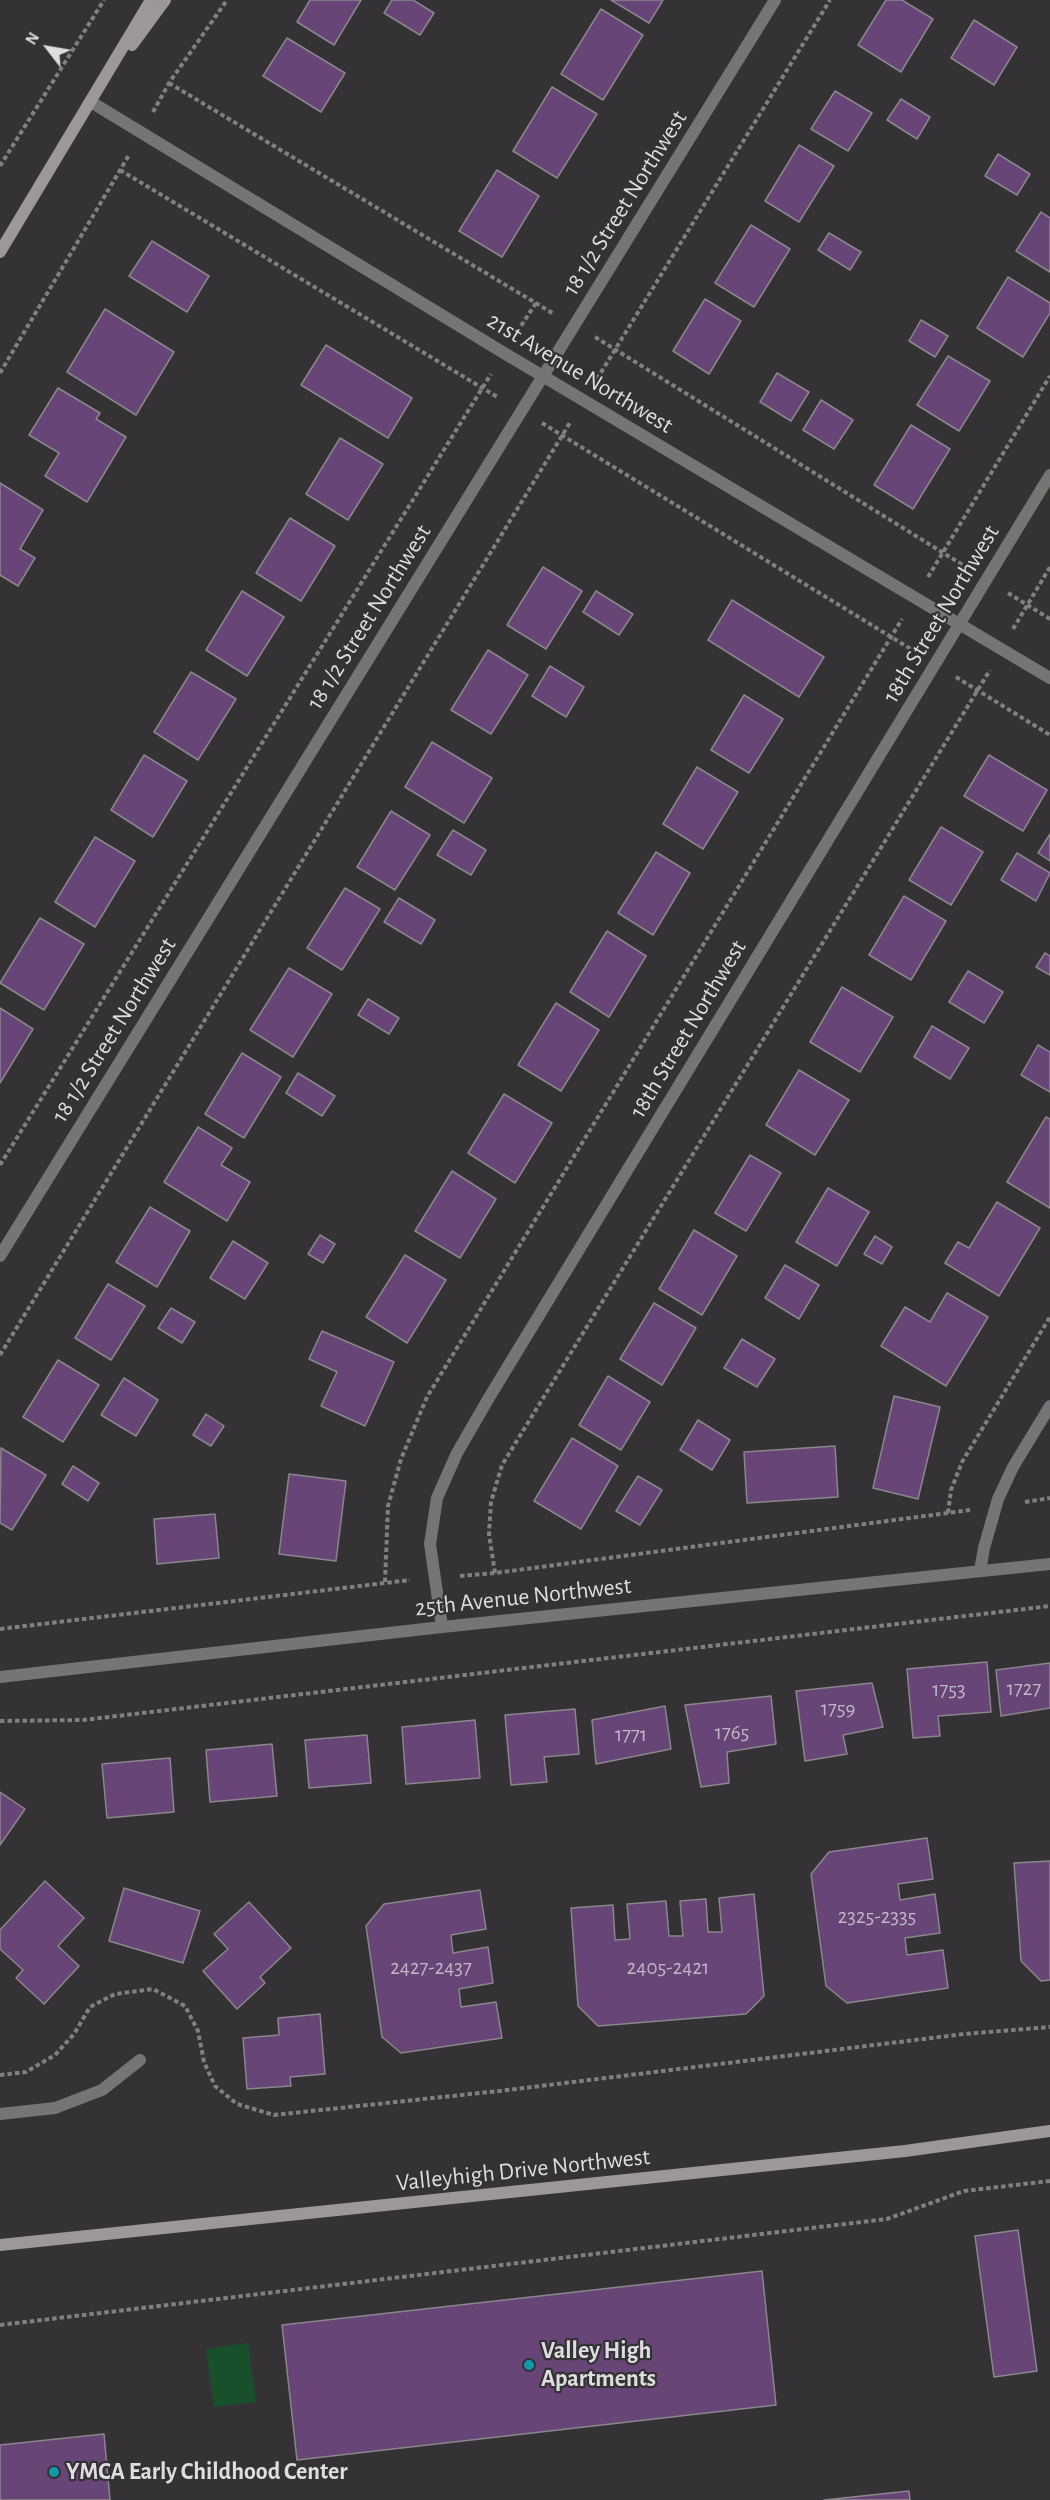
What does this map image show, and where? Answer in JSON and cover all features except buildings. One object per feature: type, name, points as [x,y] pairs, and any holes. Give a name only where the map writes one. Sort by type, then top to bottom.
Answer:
[{"type":"main road","points":[[0,252],[151,0]]},
{"type":"main road","points":[[91,102],[165,0]]},
{"type":"main road","name":"Valleyhigh Drive Northwest","points":[[0,2245],[893,2152],[1050,2132]]},
{"type":"street","name":"18 1/2 Street Northwest","points":[[0,1256],[775,0]]},
{"type":"street","name":"21st Avenue Northwest","points":[[91,102],[543,376],[1050,678]]},
{"type":"street","name":"18th Street Northwest","points":[[442,1627],[430,1544],[437,1498],[457,1454],[490,1396],[1050,475]]},
{"type":"street","points":[[980,1571],[998,1499],[1013,1467],[1050,1406]]},
{"type":"street","name":"25th Avenue Northwest","points":[[0,1677],[442,1627],[1050,1564]]},
{"type":"street","points":[[0,2114],[55,2108],[102,2090],[140,2060]]},
{"type":"path","points":[[0,166],[104,0]]},
{"type":"path","points":[[227,0],[169,82],[536,303]]},
{"type":"path","points":[[830,0],[616,350],[943,552],[1050,376]]},
{"type":"path","points":[[0,373],[120,170],[482,388],[0,1165]]},
{"type":"path","points":[[0,1355],[562,435],[891,637],[427,1397],[401,1459],[388,1506],[385,1582],[0,1629]]},
{"type":"path","points":[[1050,567],[1027,605],[1050,619]]},
{"type":"path","points":[[1050,735],[979,691],[502,1465],[491,1502],[489,1534],[495,1573],[948,1513],[951,1490],[962,1462],[1050,1317]]},
{"type":"path","points":[[0,1721],[83,1720],[1050,1606]]},
{"type":"path","points":[[274,2115],[520,2088],[964,2034],[1050,2026]]},
{"type":"path","points":[[0,2325],[887,2219],[964,2191],[1050,2181]]},
{"type":"green space","points":[[248,2343],[256,2402],[214,2407],[206,2349]]},
{"type":"place","name":"Valley High Apartments","points":[[529,2365]]},
{"type":"place","name":"YMCA Early Childhood Center","points":[[54,2472]]}]
